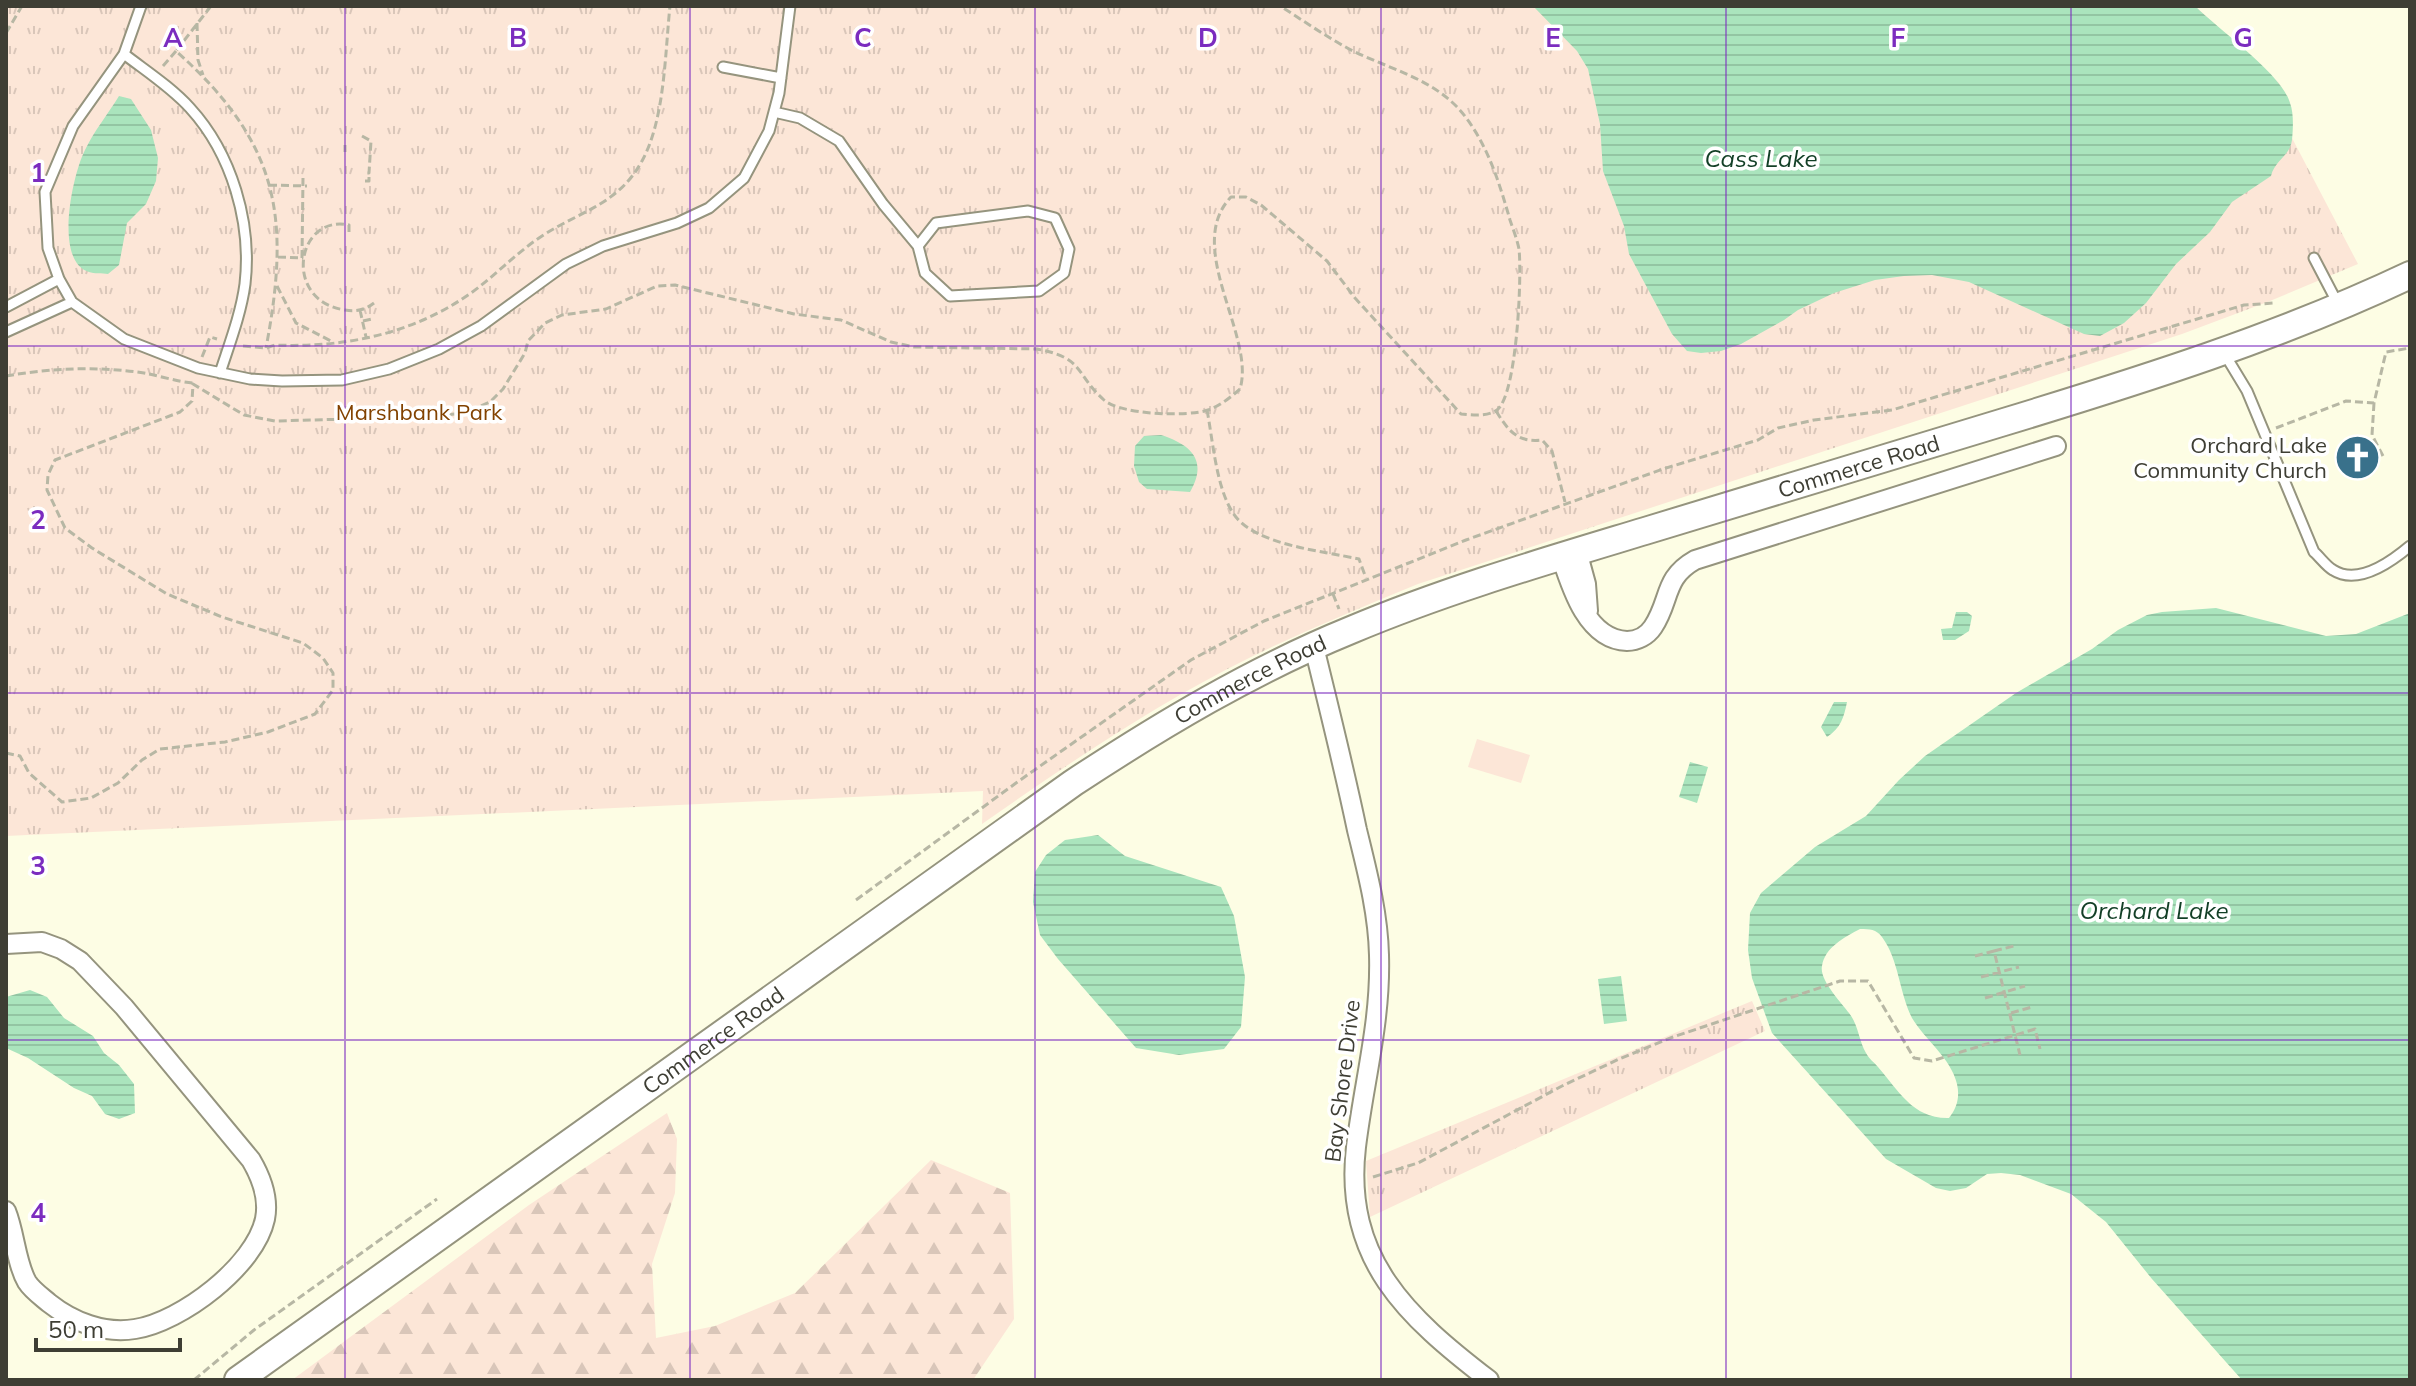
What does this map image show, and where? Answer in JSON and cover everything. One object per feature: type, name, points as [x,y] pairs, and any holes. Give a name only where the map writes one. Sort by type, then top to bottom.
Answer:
[{"type":"main road","name":"Commerce Road","points":[[238,1380],[1073,783],[1196,707],[1347,631],[1425,601],[2224,353],[2410,275]]},
{"type":"street","points":[[1569,554],[1586,584],[1588,617],[1612,637],[1625,641],[1639,639],[1655,624],[1677,573],[1695,560],[2056,446]]},
{"type":"street","name":"Bay Shore Drive","points":[[1314,647],[1371,889],[1379,955],[1373,1054],[1356,1148],[1355,1181],[1361,1230],[1373,1261],[1394,1293],[1422,1325],[1489,1380]]},
{"type":"street","points":[[6,944],[42,942],[61,949],[80,961],[124,1007],[251,1160],[258,1172],[266,1203],[266,1217],[254,1247],[226,1277],[168,1319],[136,1329],[112,1330],[82,1323],[59,1311],[28,1284],[6,1211]]},
{"type":"lane","points":[[141,6],[124,54],[73,126],[45,192],[48,248],[59,279],[72,302],[124,339],[198,368],[282,381],[342,380],[389,369],[439,349],[481,326],[566,264],[603,246],[677,223],[709,208],[744,178],[769,131],[781,78],[790,6]]},
{"type":"lane","points":[[124,54],[190,109],[212,138],[241,207],[247,243],[244,287],[220,373]]},
{"type":"lane","points":[[723,67],[781,78]]},
{"type":"lane","points":[[774,112],[800,118],[839,141],[883,204],[918,246],[925,273],[950,296],[1039,291],[1064,273],[1069,249],[1055,218],[1028,211],[936,223],[918,246]]},
{"type":"lane","points":[[2314,258],[2339,307]]},
{"type":"lane","points":[[6,307],[59,279]]},
{"type":"lane","points":[[6,332],[72,302]]},
{"type":"lane","points":[[2224,353],[2247,391],[2314,552],[2334,571],[2358,575],[2392,562],[2410,546]]},
{"type":"path","points":[[6,33],[22,6]]},
{"type":"path","points":[[6,753],[20,756],[29,773],[62,802],[91,798],[118,783],[142,760],[160,749],[225,742],[268,732],[315,714],[333,690],[333,673],[323,658],[303,643],[222,617],[167,594],[92,548],[65,528],[47,490],[48,475],[55,460],[180,412],[192,401],[193,384],[210,337],[266,348],[275,345],[337,344],[367,339],[416,324],[458,301],[545,234],[615,195],[630,180],[653,137],[670,6]]},
{"type":"path","points":[[6,376],[54,369],[143,373],[193,384],[244,415],[275,421],[465,413],[490,402],[503,389],[525,353],[528,341],[545,323],[562,315],[606,309],[631,295],[657,286],[675,285],[794,314],[841,320],[891,342],[914,347],[1037,349],[1052,352],[1071,359],[1106,401],[1125,410],[1163,413],[1207,410],[1240,389],[1244,378],[1243,360],[1222,293],[1216,235],[1223,205],[1231,197],[1246,197],[1269,211],[1327,261],[1355,298],[1461,414],[1479,415],[1496,411],[1507,397],[1513,371],[1520,283],[1519,248],[1497,175],[1478,139],[1467,119],[1440,90],[1395,67],[1353,51],[1280,6]]},
{"type":"path","points":[[197,23],[198,60],[204,75]]},
{"type":"path","points":[[154,76],[176,51]]},
{"type":"path","points":[[362,136],[371,141],[369,181],[365,181]]},
{"type":"path","points":[[345,145],[345,152]]},
{"type":"path","points":[[303,178],[302,258],[309,290],[321,303],[338,309],[360,310],[374,303]]},
{"type":"path","points":[[269,185],[305,186]]},
{"type":"path","points":[[302,258],[309,241],[320,231],[338,223],[349,225],[349,232]]},
{"type":"path","points":[[278,257],[302,258]]},
{"type":"path","points":[[276,285],[296,323],[337,344]]},
{"type":"path","points":[[856,900],[1191,660],[1252,626],[1567,503],[1758,440],[1778,428],[1892,410],[2244,305],[2274,303]]},
{"type":"path","points":[[360,310],[367,339]]},
{"type":"path","points":[[363,321],[372,319]]},
{"type":"path","points":[[2383,456],[2372,435],[2374,403],[2386,352],[2410,348]]},
{"type":"path","points":[[2265,433],[2346,401],[2374,403]]},
{"type":"path","points":[[1207,410],[1222,490],[1233,514],[1242,524],[1273,539],[1359,559],[1367,580]]},
{"type":"path","points":[[1496,411],[1514,437],[1542,440],[1552,451],[1567,503]]},
{"type":"path","points":[[1975,956],[2014,946]]},
{"type":"path","points":[[1994,951],[2020,1055]]},
{"type":"path","points":[[1981,977],[2019,967]]},
{"type":"path","points":[[1355,1181],[1418,1163],[1619,1059],[1840,981],[1868,981],[1914,1058],[1932,1061],[2035,1029],[2040,1049]]},
{"type":"path","points":[[1985,998],[2025,986]]},
{"type":"path","points":[[2011,1013],[2032,1007]]},
{"type":"path","points":[[194,1380],[254,1330],[437,1199]]},
{"type":"green space","name":"Marshbank Park","points":[[6,6],[2195,6],[2279,83],[2290,103],[2292,138],[2358,264],[2182,334],[1418,584],[1292,637],[1181,694],[982,824],[983,791],[6,836]]},
{"type":"green space","points":[[1477,739],[1530,755],[1521,783],[1468,767]]},
{"type":"green space","points":[[1752,1001],[1765,1031],[1370,1217],[1366,1161]]},
{"type":"green space","points":[[667,1113],[677,1139],[675,1193],[652,1264],[656,1338],[715,1326],[795,1293],[931,1160],[1010,1193],[1014,1319],[973,1380],[292,1380],[529,1205]]},
{"type":"water","name":"Cass Lake","points":[[1533,6],[2195,6],[2263,66],[2285,91],[2292,111],[2292,140],[2271,176],[2232,202],[2210,232],[2176,264],[2146,303],[2124,323],[2100,336],[2084,334],[1969,282],[1932,275],[1904,276],[1875,280],[1834,293],[1798,310],[1741,344],[1721,351],[1687,351],[1672,334],[1629,254],[1624,226],[1603,171],[1600,124],[1588,69],[1577,51]]},
{"type":"water","points":[[119,96],[131,99],[151,130],[158,158],[156,181],[146,204],[127,223],[119,265],[108,274],[93,273],[78,265],[72,252],[69,216],[80,161]]},
{"type":"water","points":[[1161,435],[1189,449],[1194,456],[1197,471],[1190,492],[1147,489],[1139,482],[1134,466],[1135,446],[1144,436]]},
{"type":"water","name":"Orchard Lake","points":[[2216,608],[2326,636],[2356,634],[2410,613],[2410,1380],[2242,1380],[2106,1222],[2071,1194],[2020,1175],[2001,1173],[1987,1174],[1966,1188],[1950,1191],[1936,1188],[1886,1159],[1772,1033],[1752,978],[1748,950],[1750,913],[1761,893],[1815,847],[1866,816],[1925,756],[2016,693],[2092,649],[2118,630],[2147,615]],"holes":[[[1860,929],[1877,932],[1888,946],[1912,1018],[1944,1057],[1954,1075],[1958,1098],[1949,1118],[1926,1114],[1900,1094],[1867,1055],[1852,1017],[1824,978],[1822,966],[1827,953],[1842,939]]]},
{"type":"water","points":[[1956,612],[1967,612],[1972,616],[1969,631],[1955,640],[1943,640],[1941,629],[1952,628]]},
{"type":"water","points":[[1834,702],[1847,702],[1841,722],[1827,737],[1821,727]]},
{"type":"water","points":[[1690,762],[1708,767],[1697,803],[1679,797]]},
{"type":"water","points":[[1098,835],[1125,856],[1221,887],[1234,916],[1245,977],[1241,1027],[1224,1049],[1179,1055],[1136,1048],[1040,935],[1033,902],[1035,872],[1046,855],[1065,840]]},
{"type":"water","points":[[1621,976],[1627,1021],[1604,1024],[1598,979]]},
{"type":"water","points":[[30,990],[47,997],[64,1018],[93,1036],[104,1053],[119,1065],[134,1084],[135,1113],[119,1119],[105,1114],[92,1096],[6,1048],[6,997]]},
{"type":"place","name":"Orchard Lake Community Church","points":[[2358,458]]}]
